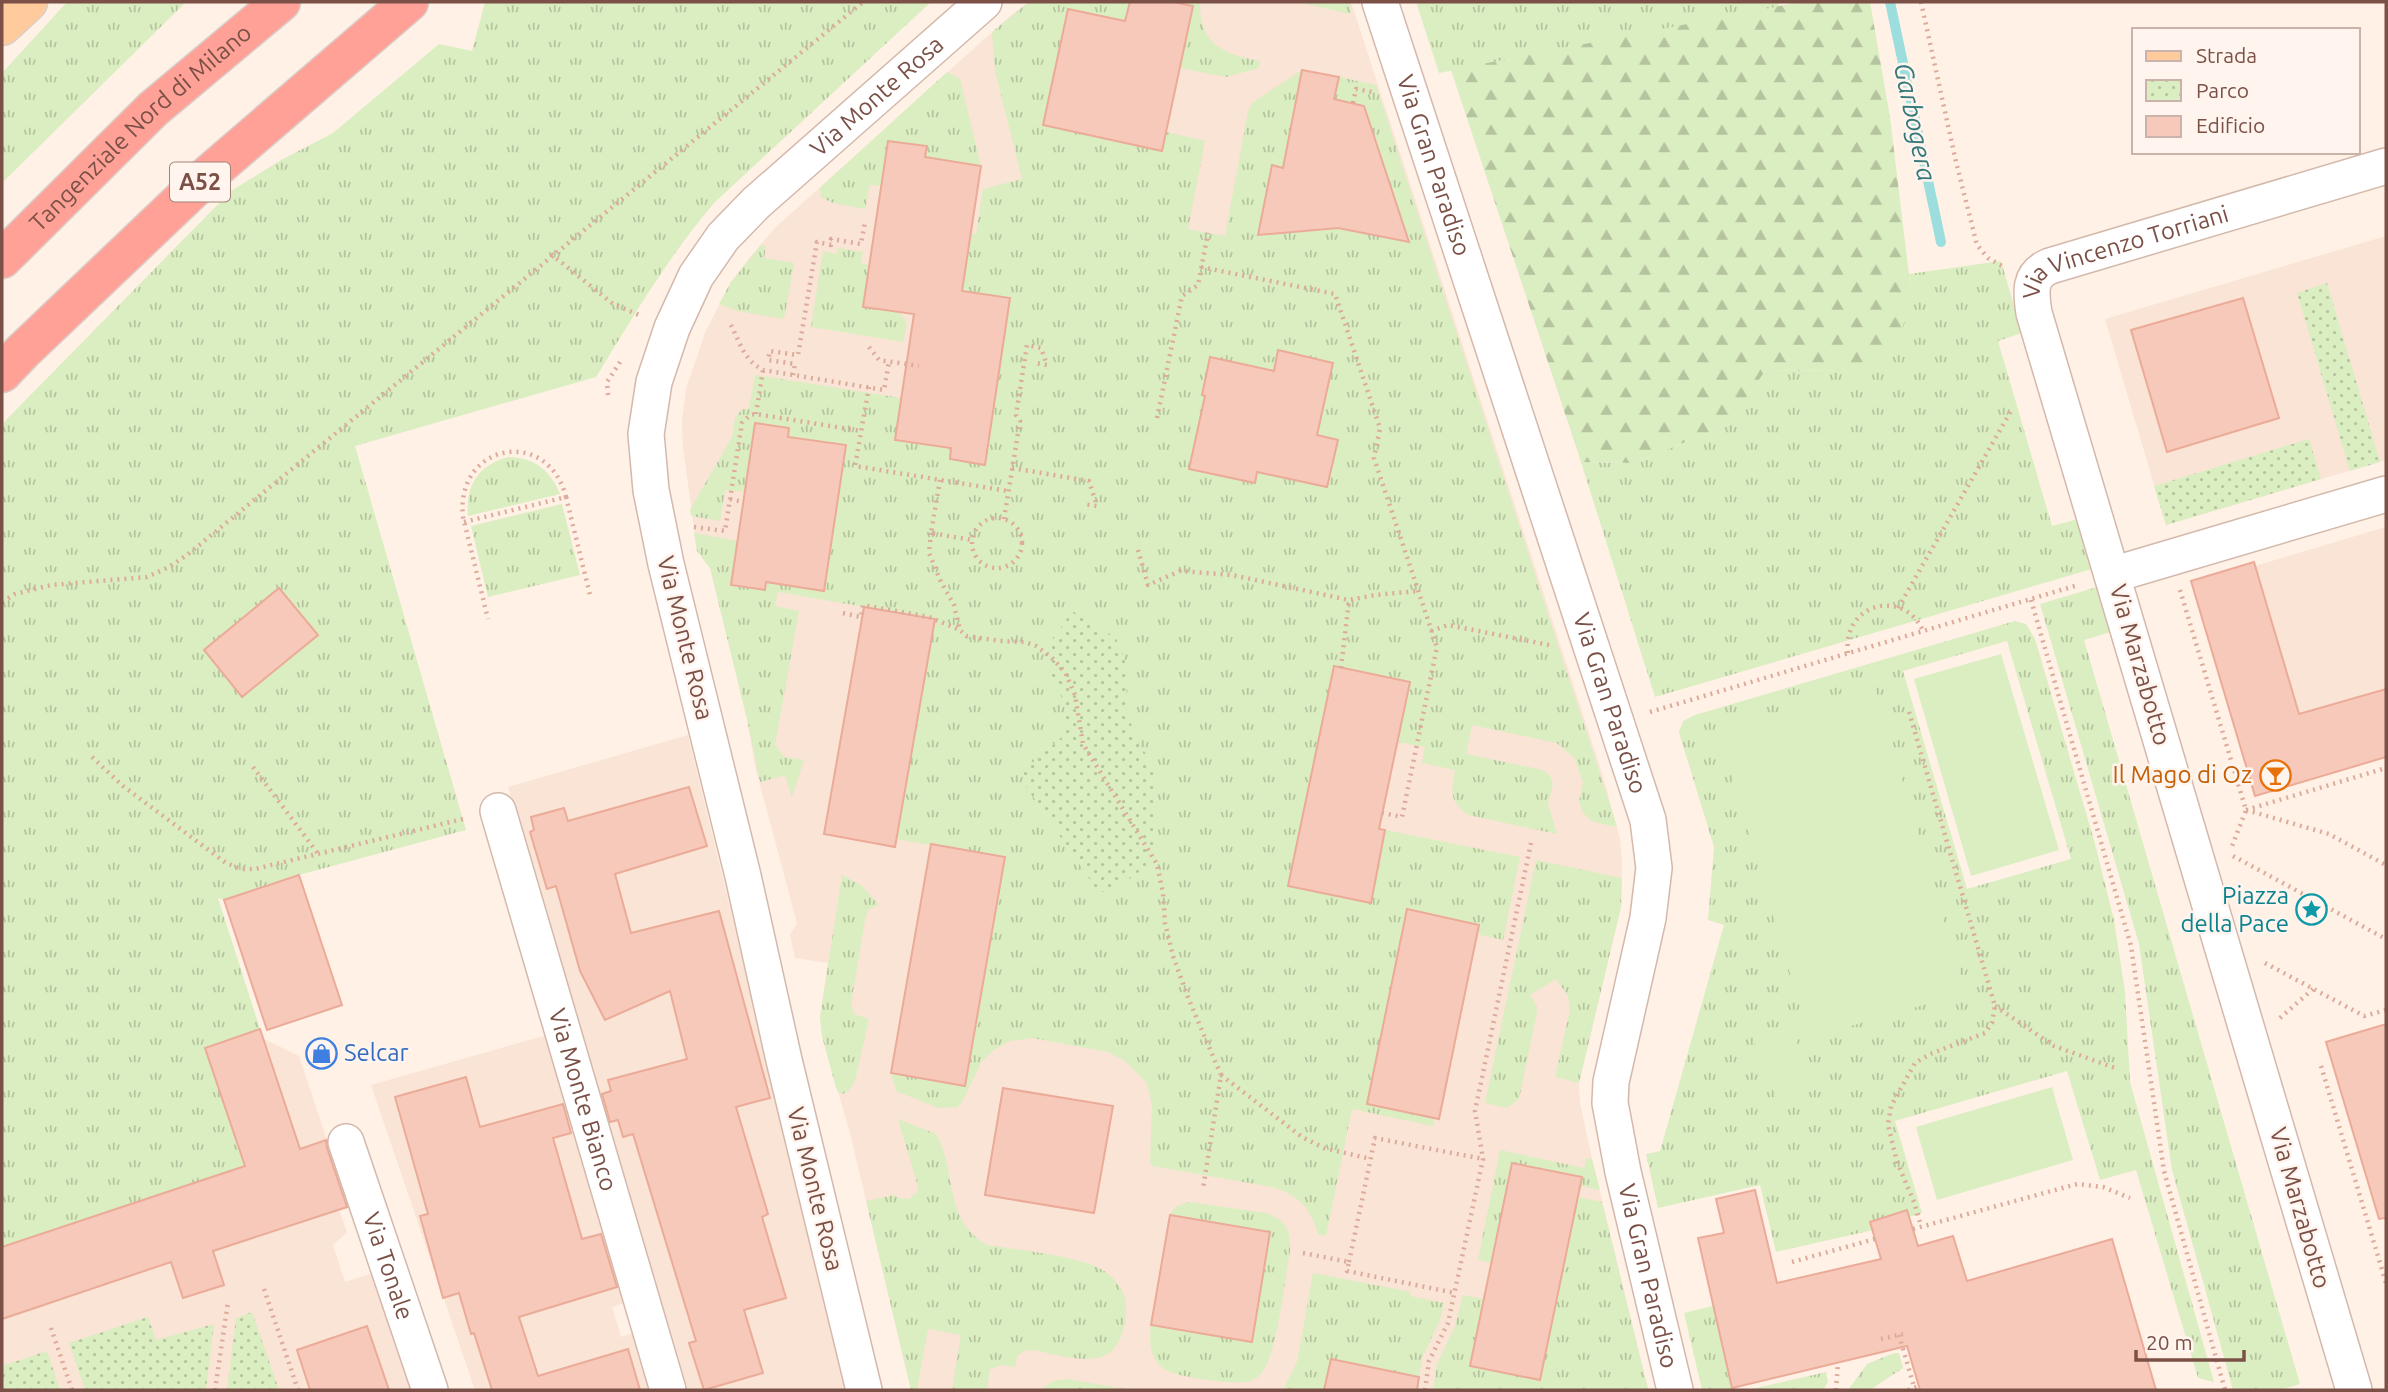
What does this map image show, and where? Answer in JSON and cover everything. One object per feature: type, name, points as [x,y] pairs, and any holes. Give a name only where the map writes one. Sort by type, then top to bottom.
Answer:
[{"type":"highway","name":"Tangenziale Nord di Milano","points":[[2,258],[153,109],[281,2]]},
{"type":"highway","name":"A52","points":[[2,373],[208,175],[409,2]]},
{"type":"main road","points":[[2,26],[27,2]]},
{"type":"street","name":"Via Monte Rosa","points":[[864,1390],[784,1060],[743,876],[666,564],[651,490],[646,434],[654,382],[672,328],[696,276],[723,237],[756,202],[984,2]]},
{"type":"street","name":"Via Gran Paradiso","points":[[1380,2],[1648,820],[1654,868],[1648,918],[1611,1082],[1610,1103],[1623,1172],[1675,1390]]},
{"type":"street","name":"Via Vincenzo Torriani","points":[[2112,575],[2034,313],[2031,293],[2038,273],[2050,266],[2386,166]]},
{"type":"street","name":"Via Marzabotto","points":[[2354,1390],[2112,575],[2386,494]]},
{"type":"street","name":"Via Monte Bianco","points":[[498,811],[668,1390]]},
{"type":"street","name":"Via Tonale","points":[[346,1142],[430,1390]]},
{"type":"path","points":[[2,602],[15,594],[51,584],[147,577],[169,567],[863,2]]},
{"type":"path","points":[[1921,2],[1977,245],[1989,258],[2033,281]]},
{"type":"path","points":[[1353,103],[1356,89],[1375,93]]},
{"type":"path","points":[[793,375],[795,364],[768,360],[770,351],[797,355],[817,243],[831,245],[831,239],[862,244],[865,222]]},
{"type":"path","points":[[1157,418],[1182,296],[1198,285],[1208,233]]},
{"type":"path","points":[[551,254],[613,304],[672,328]]},
{"type":"path","points":[[1201,267],[1335,294],[1380,428],[1374,458],[1437,647],[1402,817],[1383,813]]},
{"type":"path","points":[[731,326],[746,356],[752,364],[763,370],[884,390],[889,362]]},
{"type":"path","points":[[1004,519],[1020,421],[1016,415],[1027,345],[1041,348],[1048,365],[1035,363]]},
{"type":"path","points":[[869,347],[879,360],[919,366]]},
{"type":"path","points":[[756,414],[763,370]]},
{"type":"path","points":[[869,387],[855,466],[1008,491]]},
{"type":"path","points":[[1898,608],[2011,411]]},
{"type":"path","points":[[684,525],[725,531],[743,423],[750,415],[861,431]]},
{"type":"path","points":[[488,619],[461,501],[464,486],[471,474],[481,462],[494,455],[509,452],[538,457],[550,466],[559,478],[590,595]]},
{"type":"path","points":[[1012,468],[1089,481],[1097,506],[1083,504]]},
{"type":"path","points":[[940,480],[929,553],[954,605],[960,630]]},
{"type":"path","points":[[464,523],[566,497]]},
{"type":"path","points":[[730,499],[743,502]]},
{"type":"path","points":[[993,518],[1004,519],[1014,525],[1022,538],[1020,554],[1010,565],[994,568],[980,561],[975,555],[972,540],[985,521],[993,518]]},
{"type":"path","points":[[931,533],[972,540]]},
{"type":"path","points":[[1138,550],[1148,585],[1180,571],[1232,575],[1349,600],[1418,591]]},
{"type":"path","points":[[1646,713],[2112,575]]},
{"type":"path","points":[[2178,581],[2246,810],[2229,854],[2233,867]]},
{"type":"path","points":[[1341,668],[1349,600]]},
{"type":"path","points":[[2031,600],[2131,946],[2164,1171],[2225,1390]]},
{"type":"path","points":[[843,613],[861,617],[863,605],[929,617],[960,630],[967,636],[1025,642],[1051,657],[1065,672],[1075,695],[1083,744],[1157,864],[1165,923],[1173,956],[1221,1075],[1302,1137],[1324,1148],[1371,1159]]},
{"type":"path","points":[[1848,653],[1851,628],[1864,611],[1876,607],[1907,611],[1923,631]]},
{"type":"path","points":[[1431,631],[1448,625],[1567,649]]},
{"type":"path","points":[[1909,712],[1995,1006],[1992,1023],[1985,1033],[1930,1054],[1915,1063],[1891,1106],[1888,1125],[1897,1162],[1921,1226]]},
{"type":"path","points":[[92,757],[123,786],[226,863],[241,869],[255,869],[319,855],[463,819]]},
{"type":"path","points":[[253,767],[319,855]]},
{"type":"path","points":[[2246,810],[2386,768]]},
{"type":"path","points":[[2246,810],[2329,834],[2386,865]]},
{"type":"path","points":[[1425,1390],[1429,1361],[1448,1323],[1483,1159],[1475,1111],[1531,843]]},
{"type":"path","points":[[2229,854],[2386,937]]},
{"type":"path","points":[[2264,972],[2260,960],[2364,1016],[2386,1010]]},
{"type":"path","points":[[1995,1006],[2054,1046],[2115,1068]]},
{"type":"path","points":[[2275,1007],[2278,1019]]},
{"type":"path","points":[[2322,1066],[2386,1283]]},
{"type":"path","points":[[1203,1189],[1221,1075]]},
{"type":"path","points":[[1455,1293],[1347,1271],[1375,1138],[1483,1159]]},
{"type":"path","points":[[1913,1228],[2077,1184],[2103,1188],[2130,1198]]},
{"type":"path","points":[[1792,1262],[1875,1239]]},
{"type":"path","points":[[1303,1254],[1349,1262]]},
{"type":"path","points":[[264,1289],[298,1390]]},
{"type":"path","points":[[215,1390],[228,1301]]},
{"type":"path","points":[[51,1328],[72,1390]]},
{"type":"path","points":[[1881,1339],[1901,1334],[1914,1389]]},
{"type":"path","points":[[1836,1390],[1838,1363]]},
{"type":"shaded area","points":[[1029,2],[1350,2],[1352,5],[1603,776],[1620,839],[1621,907],[1579,1083],[1580,1103],[1648,1389],[911,1390],[850,1133],[822,1036],[820,1017],[828,963],[795,958],[790,935],[797,923],[755,766],[747,719],[710,568],[697,551],[682,421],[686,389],[705,333],[731,282],[750,257],[776,227],[1010,16]]},
{"type":"shaded area","points":[[2386,236],[2386,460],[2166,525],[2105,319]]},
{"type":"shaded area","points":[[2386,527],[2386,757],[2255,796],[2191,581],[2254,562],[2255,566]]},
{"type":"shaded area","points":[[688,735],[847,1390],[684,1390],[508,787]]},
{"type":"shaded area","points":[[260,1029],[264,1039],[299,1056],[349,1206],[339,1210],[347,1232],[333,1245],[345,1282],[376,1272],[416,1390],[2,1390],[2,1247],[245,1166],[205,1048]]},
{"type":"shaded area","points":[[547,1035],[625,1303],[612,1307],[621,1337],[634,1333],[650,1390],[475,1390],[371,1085]]},
{"type":"green space","points":[[67,2],[186,2],[2,183],[2,73]]},
{"type":"green space","points":[[485,2],[931,2],[714,203],[666,266],[596,377],[355,446],[466,830],[299,875],[224,900],[218,898],[260,1029],[206,1048],[245,1166],[2,1247],[2,424],[231,191],[281,160],[333,133],[439,44],[472,51]]},
{"type":"green space","points":[[1029,2],[1130,2],[1125,21],[1068,9],[1043,125],[1161,151],[1166,132],[1205,141],[1188,229],[1225,236],[1248,111],[1252,103],[1302,70],[1283,168],[1272,166],[1338,228],[1408,242],[1364,106],[1334,99],[1339,77],[1376,85],[1617,827],[1593,822],[1583,813],[1579,802],[1583,783],[1575,759],[1557,743],[1472,725],[1466,754],[1543,770],[1550,776],[1553,784],[1548,804],[1557,834],[1468,815],[1454,800],[1455,770],[1422,763],[1425,747],[1397,742],[1409,682],[1334,667],[1288,886],[1371,903],[1385,830],[1520,857],[1503,940],[1477,934],[1479,925],[1408,909],[1367,1104],[1434,1118],[1433,1126],[1352,1109],[1326,1236],[1318,1234],[1302,1204],[1282,1190],[1152,1166],[1152,1106],[1147,1083],[1125,1061],[1108,1052],[1032,1038],[1010,1041],[995,1049],[982,1061],[957,1107],[938,1108],[896,1091],[891,1073],[965,1085],[1004,858],[896,839],[935,619],[778,592],[775,606],[799,611],[775,745],[784,757],[804,760],[792,797],[785,775],[760,782],[710,568],[697,551],[694,533],[738,541],[731,585],[764,590],[766,582],[824,591],[846,445],[788,437],[789,428],[745,492],[725,490],[720,521],[691,516],[690,510],[732,437],[735,418],[741,410],[749,408],[755,375],[901,398],[895,440],[951,448],[950,459],[985,464],[1010,298],[979,293],[966,303],[962,289],[961,232],[976,234],[983,189],[1022,179],[995,71],[992,32]]},
{"type":"green space","points":[[1173,2],[1200,2],[1204,28],[1216,45],[1235,55],[1260,61],[1259,68],[1226,77],[1180,68],[1193,7]]},
{"type":"green space","points":[[1350,2],[1351,14],[1301,3]]},
{"type":"green space","points":[[1416,2],[1778,2],[1779,7],[1439,73]]},
{"type":"green space","points":[[1800,2],[1870,2],[1890,117],[1911,292],[1899,344],[1850,370],[1765,371],[1728,425],[1633,463],[1581,462],[1451,70]]},
{"type":"green space","points":[[947,72],[960,79],[981,166],[925,157],[926,146],[889,141],[881,186],[870,185],[865,209],[833,203],[821,197],[820,189],[823,185]]},
{"type":"green space","points":[[761,245],[766,246],[764,258],[794,263],[784,319],[738,311],[719,304],[731,282]]},
{"type":"green space","points":[[838,248],[863,252],[861,263],[869,265],[863,307],[899,312],[907,323],[903,342],[811,327],[823,251],[837,254]]},
{"type":"green space","points":[[2001,261],[2022,333],[1998,341],[2052,526],[2078,519],[2092,569],[1655,697],[1581,462],[1633,463],[1728,425],[1765,371],[1850,370],[1911,292],[1909,274]]},
{"type":"green space","points":[[2327,283],[2380,462],[2350,471],[2297,293]]},
{"type":"green space","points":[[2309,439],[2321,479],[2166,525],[2154,486]]},
{"type":"green space","points":[[509,457],[527,460],[540,467],[551,478],[560,494],[468,516],[469,495],[476,478],[490,465]]},
{"type":"green space","points":[[562,504],[580,575],[488,597],[471,526]]},
{"type":"green space","points":[[2097,587],[2111,632],[2084,640],[2300,1384],[2280,1390],[2233,1390],[2172,1170],[2139,944],[2040,604]]},
{"type":"green space","points":[[1072,611],[1116,638],[1126,664],[1127,709],[1135,738],[1148,757],[1155,775],[1154,842],[1147,866],[1114,890],[1104,892],[1097,890],[1023,782],[1023,771],[1063,736],[1066,721],[1064,703],[1044,657]]},
{"type":"green space","points":[[2015,621],[2026,624],[2035,639],[2094,840],[2114,920],[2125,992],[2130,1082],[2214,1382],[2198,1378],[2136,1170],[2100,1180],[2067,1071],[1895,1121],[1922,1213],[1909,1217],[1906,1211],[1870,1221],[1873,1230],[1776,1252],[1760,1185],[1658,1208],[1646,1154],[1660,1151],[1724,925],[1708,920],[1714,847],[1679,732],[1683,721],[1695,715]],"holes":[[[2007,641],[2071,859],[1967,889],[1903,671]]]},
{"type":"green space","points":[[2001,654],[2059,850],[1971,876],[1914,679]]},
{"type":"green space","points":[[1874,684],[1965,993],[1809,1038],[1718,730]]},
{"type":"green space","points":[[1536,860],[1622,878],[1621,907],[1579,1083],[1555,1077],[1570,1010],[1568,996],[1556,979],[1530,995],[1537,1013],[1519,1099],[1507,1108],[1485,1103]]},
{"type":"green space","points":[[842,875],[861,885],[879,905],[869,909],[866,915],[851,1003],[854,1014],[869,1019],[855,1081],[843,1094],[836,1088],[822,1036],[820,1017]]},
{"type":"green space","points":[[1790,1024],[1815,1090],[1778,1103],[1753,1038]]},
{"type":"green space","points":[[2052,1087],[2073,1160],[1937,1200],[1916,1127]]},
{"type":"green space","points":[[898,1119],[936,1134],[943,1149],[953,1194],[963,1222],[987,1245],[1050,1254],[1083,1262],[1097,1267],[1116,1281],[1124,1295],[1126,1315],[1120,1340],[1110,1352],[1088,1359],[1069,1358],[1034,1350],[1024,1351],[1017,1356],[1015,1367],[1001,1365],[990,1369],[987,1390],[952,1390],[961,1335],[928,1329],[917,1390],[911,1390],[866,1201],[895,1195],[909,1199],[917,1192],[918,1186]]},
{"type":"green space","points":[[1500,1150],[1584,1168],[1586,1158],[1592,1159],[1600,1190],[1580,1186],[1581,1177],[1512,1163],[1491,1263],[1478,1260]]},
{"type":"green space","points":[[1578,1197],[1602,1202],[1648,1389],[1433,1390],[1437,1364],[1455,1326],[1463,1295],[1484,1299],[1470,1366],[1540,1380]]},
{"type":"green space","points":[[1188,1202],[1266,1213],[1283,1223],[1288,1232],[1290,1251],[1276,1333],[1267,1363],[1252,1380],[1227,1382],[1179,1375],[1164,1369],[1153,1354],[1150,1343],[1151,1325],[1252,1341],[1270,1232],[1170,1215],[1175,1207]]},
{"type":"green space","points":[[1313,1273],[1411,1292],[1410,1296],[1444,1303],[1440,1320],[1422,1358],[1417,1390],[1403,1387],[1405,1374],[1331,1359],[1324,1390],[1283,1390],[1297,1362]]},
{"type":"green space","points":[[1713,1306],[1733,1390],[1702,1390],[1684,1313]]},
{"type":"green space","points":[[252,1312],[279,1390],[227,1390],[236,1318]]},
{"type":"green space","points":[[148,1317],[156,1340],[214,1324],[206,1389],[85,1390],[69,1343]]},
{"type":"green space","points":[[47,1351],[60,1390],[2,1390],[2,1366]]},
{"type":"green space","points":[[1899,1353],[1903,1368],[1870,1390],[1848,1390],[1867,1364]]},
{"type":"green space","points":[[1826,1372],[1828,1382],[1823,1390],[1747,1390]]},
{"type":"green space","points":[[1067,1379],[1131,1390],[1041,1390],[1053,1381]]},
{"type":"building","points":[[1130,2],[1173,2],[1193,6],[1162,151],[1043,125],[1068,9],[1125,21]]},
{"type":"building","points":[[1302,70],[1339,77],[1334,99],[1364,106],[1409,242],[1338,228],[1258,235],[1272,165],[1283,168]]},
{"type":"building","points":[[888,141],[927,146],[925,157],[981,166],[962,291],[1010,298],[985,465],[950,459],[951,448],[895,440],[914,314],[863,307]]},
{"type":"building","points":[[2243,298],[2279,418],[2167,452],[2131,330]]},
{"type":"building","points":[[1278,350],[1333,363],[1317,435],[1338,440],[1327,487],[1257,472],[1255,483],[1189,469],[1205,396],[1202,395],[1210,357],[1274,371]]},
{"type":"building","points":[[755,423],[789,428],[788,437],[846,445],[824,591],[766,582],[765,590],[731,585]]},
{"type":"building","points":[[2254,562],[2299,714],[2386,689],[2386,757],[2255,796],[2191,581]]},
{"type":"building","points":[[279,588],[318,635],[242,697],[204,650]]},
{"type":"building","points":[[864,607],[935,619],[895,847],[824,834]]},
{"type":"building","points":[[1334,666],[1410,682],[1379,829],[1385,830],[1371,903],[1288,886]]},
{"type":"building","points":[[689,787],[707,846],[615,874],[631,933],[719,911],[770,1098],[736,1107],[768,1214],[762,1217],[786,1298],[744,1310],[763,1373],[704,1390],[689,1343],[696,1341],[633,1134],[623,1137],[618,1120],[610,1122],[602,1094],[611,1091],[608,1080],[687,1059],[670,991],[605,1020],[580,971],[556,886],[547,889],[530,832],[534,830],[531,817],[564,808],[568,821]]},
{"type":"building","points":[[931,844],[1005,857],[965,1086],[891,1073]]},
{"type":"building","points":[[299,875],[342,1005],[267,1030],[224,900]]},
{"type":"building","points":[[1407,909],[1479,925],[1439,1119],[1367,1104]]},
{"type":"building","points":[[2386,1024],[2386,1218],[2379,1219],[2326,1042]]},
{"type":"building","points":[[260,1029],[300,1149],[326,1140],[347,1207],[213,1251],[224,1285],[183,1298],[171,1262],[2,1319],[2,1247],[245,1166],[205,1048]]},
{"type":"building","points":[[466,1077],[480,1127],[563,1104],[571,1133],[553,1138],[582,1239],[601,1234],[617,1287],[519,1317],[538,1376],[628,1349],[640,1390],[492,1390],[459,1293],[443,1298],[420,1216],[428,1214],[395,1097]]},
{"type":"building","points":[[1003,1088],[1113,1106],[1094,1213],[985,1195]]},
{"type":"building","points":[[1512,1163],[1582,1177],[1540,1380],[1470,1366]]},
{"type":"building","points":[[1755,1190],[1777,1283],[1881,1259],[1870,1222],[1907,1210],[1918,1246],[1953,1236],[1967,1281],[2112,1239],[2156,1390],[1920,1390],[1907,1346],[1732,1388],[1698,1238],[1724,1233],[1716,1199]]},
{"type":"building","points":[[1170,1215],[1270,1232],[1252,1342],[1151,1325]]},
{"type":"building","points":[[367,1326],[389,1390],[310,1390],[297,1350]]},
{"type":"building","points":[[1331,1359],[1419,1377],[1417,1390],[1324,1390]]},
{"type":"waterway","name":"Garbogera","points":[[1890,2],[1941,242]]},
{"type":"place","name":"Il Mago di Oz","points":[[2275,775]]},
{"type":"place","name":"Piazza della Pace","points":[[2312,910]]},
{"type":"place","name":"Selcar","points":[[321,1053]]}]
